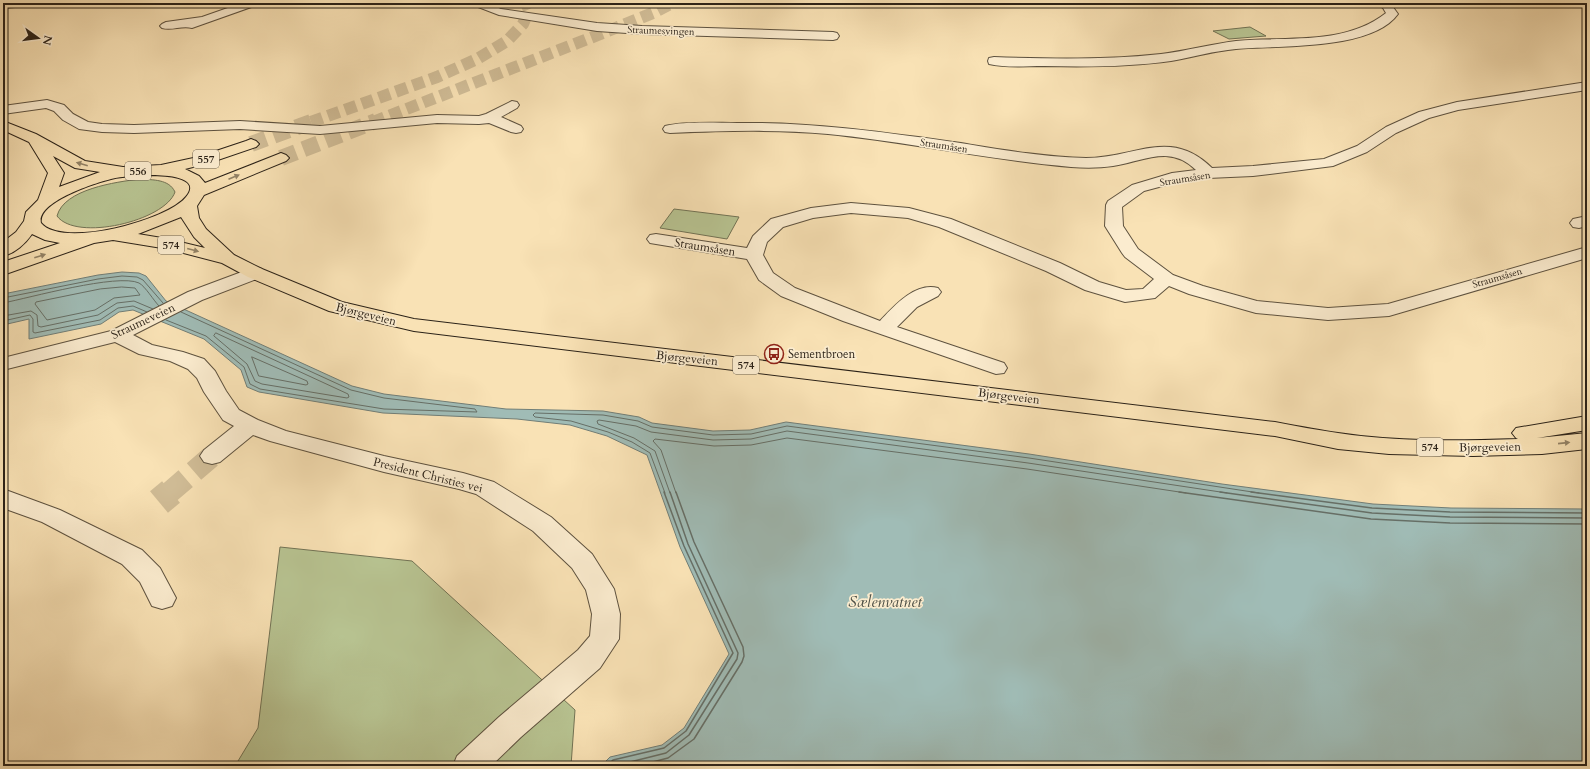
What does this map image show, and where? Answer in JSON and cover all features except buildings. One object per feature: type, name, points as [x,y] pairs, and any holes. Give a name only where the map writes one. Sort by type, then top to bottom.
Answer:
[{"type":"main road","name":"556","points":[[3,125],[36,140],[81,165],[134,172]]},
{"type":"main road","name":"556","points":[[36,140],[56,173],[45,202]]},
{"type":"main road","name":"557","points":[[160,170],[203,160],[251,144]]},
{"type":"main road","name":"557","points":[[194,198],[280,158]]},
{"type":"main road","name":"556","points":[[3,251],[22,236],[32,222],[35,212],[45,202],[56,195],[85,182],[134,172],[160,170],[186,175],[194,179],[198,185],[194,198]]},
{"type":"main road","points":[[32,222],[36,229],[50,235],[73,238],[92,238],[113,235],[158,222],[175,214],[194,198]]},
{"type":"main road","name":"574","points":[[194,198],[190,218],[200,233],[228,259]]},
{"type":"main road","name":"574","points":[[113,235],[168,244],[228,259]]},
{"type":"main road","points":[[3,269],[92,238]]},
{"type":"main road","name":"Bjørgeveien","points":[[228,259],[256,273],[336,307],[414,325],[1275,429],[1338,441],[1389,446],[1473,448],[1542,446],[1587,441]]},
{"type":"main road","name":"Bjørgeveien","points":[[1275,429],[1338,430],[1390,435],[1468,436],[1530,433],[1587,423]]},
{"type":"street","points":[[3,5],[27,3]]},
{"type":"street","points":[[166,26],[253,3]]},
{"type":"street","name":"Straumesvingen","points":[[477,3],[500,12],[596,27],[642,30],[833,36]]},
{"type":"street","points":[[490,8],[508,3]]},
{"type":"street","points":[[994,61],[1067,63],[1117,62],[1163,58],[1234,45],[1310,41],[1344,37],[1368,30],[1385,21],[1392,14],[1387,6],[1381,3]]},
{"type":"street","points":[[194,19],[209,10],[231,10]]},
{"type":"street","name":"Straumsåsen","points":[[1587,86],[1457,106],[1424,115],[1392,130],[1362,149],[1327,163],[1253,171],[1208,173],[1172,178],[1138,188],[1114,205],[1114,226],[1131,253],[1166,279],[1196,290],[1256,307],[1328,314],[1389,310],[1587,252]]},
{"type":"street","points":[[3,110],[47,104],[59,108],[68,117],[84,126],[102,128],[134,129],[240,125],[335,129],[437,119],[479,120],[490,118],[512,105]]},
{"type":"street","points":[[490,118],[516,129]]},
{"type":"street","name":"Straumåsen","points":[[670,129],[771,127],[827,130],[896,138],[1035,159],[1071,162],[1095,163],[1115,161],[1156,151],[1172,151],[1188,155],[1198,162],[1208,173]]},
{"type":"street","points":[[996,368],[884,329],[788,292],[766,276],[754,255],[759,240],[777,224],[811,213],[851,208],[909,213],[945,223],[1053,267],[1092,286],[1125,296],[1148,294],[1166,279]]},
{"type":"street","name":"Straumsåsen","points":[[656,239],[754,255]]},
{"type":"street","name":"Straumeveien","points":[[3,364],[118,334],[178,304],[256,273]]},
{"type":"street","points":[[884,329],[905,306],[916,298],[931,292]]},
{"type":"street","name":"President Christies vei","points":[[118,334],[131,343],[146,350],[176,356],[196,364],[207,376],[215,392],[231,414],[250,425],[278,436],[361,458],[463,481],[485,488],[542,524],[582,561],[600,589],[606,614],[604,639],[589,659],[510,727],[469,766]]},
{"type":"street","points":[[212,456],[250,425]]},
{"type":"street","points":[[3,498],[51,516],[132,557],[150,574],[162,598]]},
{"type":"green space","points":[[1250,27],[1266,36],[1229,39],[1213,31]]},
{"type":"green space","points":[[140,179],[165,182],[175,192],[168,202],[155,212],[119,225],[82,227],[67,224],[57,216],[62,207],[70,199],[80,193],[92,188]]},
{"type":"green space","points":[[674,209],[739,217],[727,239],[660,228]]},
{"type":"green space","points":[[280,547],[412,561],[575,710],[571,766],[235,766],[258,728]]},
{"type":"water","name":"Sælenvatnet","points":[[122,272],[139,273],[146,276],[166,301],[352,386],[384,394],[506,409],[603,411],[639,417],[652,423],[713,431],[750,430],[786,422],[1029,454],[1222,484],[1373,504],[1451,508],[1587,509],[1587,766],[601,766],[610,757],[662,745],[684,728],[729,654],[680,547],[647,455],[607,436],[570,425],[517,419],[383,413],[259,392],[247,387],[241,370],[204,339],[133,310],[119,312],[101,324],[29,339],[29,319],[3,325],[3,294],[98,275]]},
{"type":"tunnel","points":[[311,122],[437,77],[477,59],[507,41],[523,24],[529,10],[526,3]]},
{"type":"tunnel","points":[[373,122],[598,35],[653,13],[672,3]]},
{"type":"tunnel","points":[[251,144],[314,121]]},
{"type":"tunnel","points":[[281,158],[376,121]]},
{"type":"tunnel","points":[[169,493],[212,456]]},
{"type":"tunnel","points":[[159,502],[171,492]]},
{"type":"place","name":"Sementbroen","points":[[774,354]]}]
